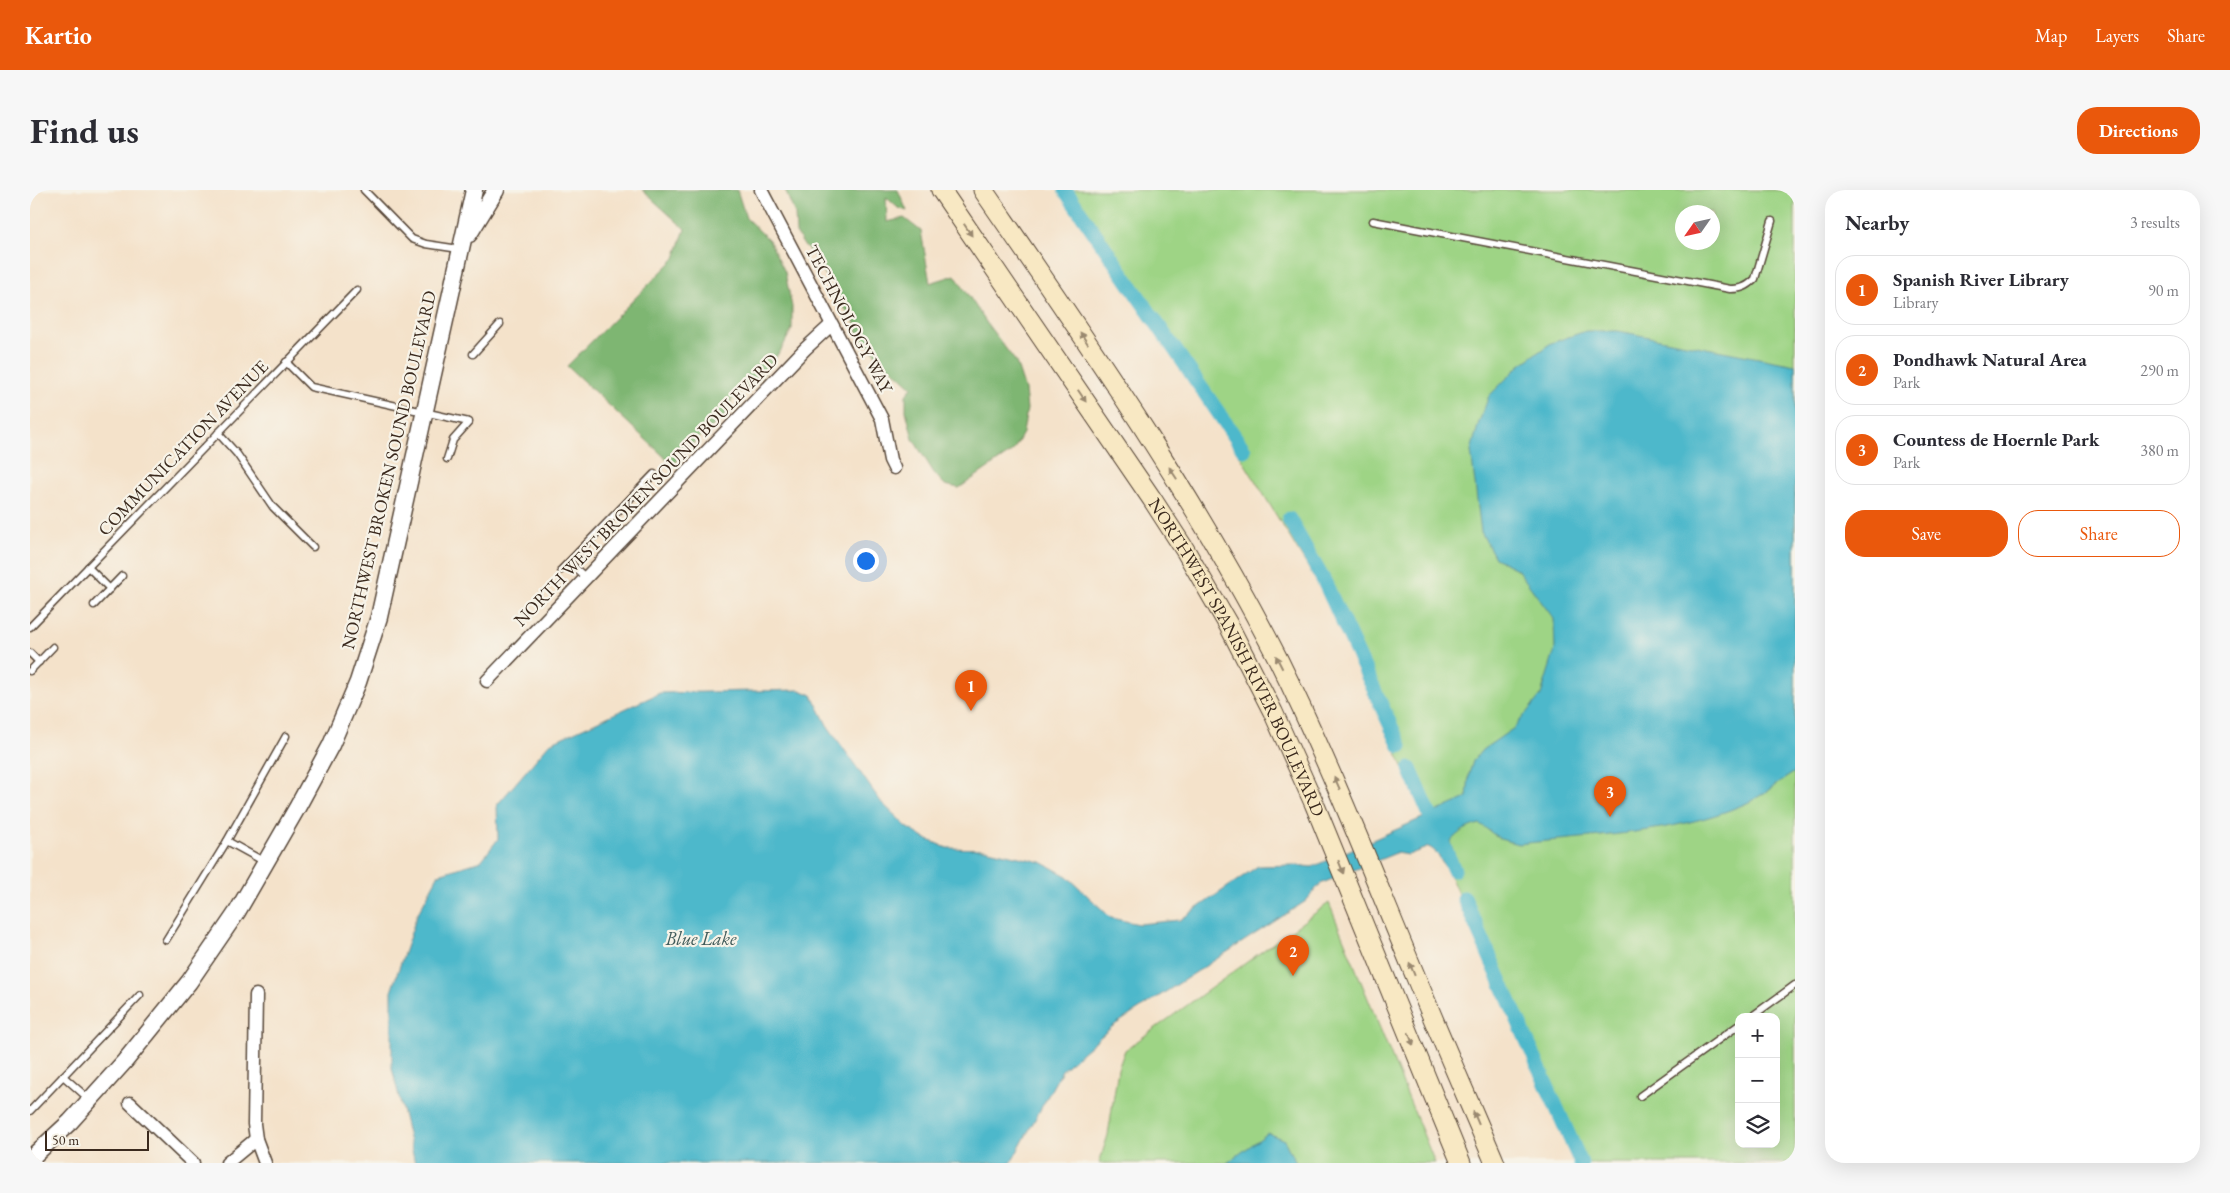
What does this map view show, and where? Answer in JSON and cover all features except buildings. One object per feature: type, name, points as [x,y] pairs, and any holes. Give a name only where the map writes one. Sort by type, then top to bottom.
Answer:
[{"type":"main road","name":"NORTHWEST SPANISH RIVER BOULEVARD","points":[[941,190],[1173,531],[1254,673],[1295,759],[1329,838],[1462,1163]]},
{"type":"main road","name":"NORTHWEST SPANISH RIVER BOULEVARD","points":[[983,190],[1074,323],[1211,534],[1292,689],[1356,828],[1378,885],[1496,1163]]},
{"type":"main road","points":[[1173,531],[1199,515]]},
{"type":"main road","points":[[1185,550],[1211,534]]},
{"type":"street","name":"NORTHWEST BROKEN SOUND BOULEVARD","points":[[30,1159],[70,1122],[126,1062],[189,982],[237,912],[330,745],[364,663],[379,617],[474,190]]},
{"type":"street","name":"NORTHWEST BROKEN SOUND BOULEVARD","points":[[461,249],[496,190]]},
{"type":"street","name":"TECHNOLOGY WAY","points":[[760,190],[882,419],[890,460],[894,468]]},
{"type":"street","name":"NORTH WEST BROKEN SOUND BOULEVARD","points":[[487,681],[805,349],[831,325]]},
{"type":"street","points":[[256,995],[254,1124],[256,1140],[266,1163]]},
{"type":"street","points":[[130,1103],[193,1163]]},
{"type":"street","name":"NORTHWEST BROKEN SOUND BOULEVARD","points":[[42,1163],[70,1122]]},
{"type":"street","points":[[227,1163],[256,1140]]},
{"type":"lane","points":[[364,190],[412,239],[426,244],[461,249]]},
{"type":"lane","points":[[1373,221],[1730,289],[1741,289],[1755,279],[1772,221]]},
{"type":"lane","name":"COMMUNICATION AVENUE","points":[[30,628],[357,290]]},
{"type":"lane","points":[[472,354],[500,324]]},
{"type":"lane","points":[[286,362],[311,387],[469,422],[454,440],[447,459]]},
{"type":"lane","points":[[218,433],[237,454],[273,507],[313,547]]},
{"type":"lane","points":[[561,570],[654,474]]},
{"type":"lane","points":[[568,562],[586,578]]},
{"type":"lane","points":[[88,567],[110,589]]},
{"type":"lane","points":[[94,605],[122,576]]},
{"type":"lane","points":[[30,671],[53,647]]},
{"type":"lane","points":[[30,653],[39,662]]},
{"type":"lane","points":[[166,940],[227,841],[286,736]]},
{"type":"lane","points":[[227,841],[266,863]]},
{"type":"lane","points":[[1756,1013],[1795,985]]},
{"type":"lane","points":[[30,1110],[140,994]]},
{"type":"lane","points":[[1640,1096],[1735,1028]]},
{"type":"lane","points":[[63,1076],[91,1100]]},
{"type":"green space","points":[[642,190],[737,190],[746,218],[769,240],[785,272],[792,307],[792,329],[781,350],[757,382],[734,395],[723,418],[696,440],[673,465],[567,366],[675,258],[685,229]]},
{"type":"green space","points":[[785,190],[898,190],[907,211],[898,208],[886,197],[887,222],[904,218],[921,231],[930,283],[955,275],[988,325],[1016,362],[1025,390],[1027,409],[1023,433],[1013,451],[959,488],[945,485],[934,473],[913,439],[906,411],[906,395],[912,387],[890,367],[882,367],[872,347],[859,337],[854,321],[841,304],[834,284],[821,270],[816,257],[805,247],[796,233],[795,214]]},
{"type":"green space","points":[[1073,190],[1795,190],[1795,1163],[1574,1163],[1339,618],[1112,246]]},
{"type":"green space","points":[[1329,903],[1435,1163],[1099,1163],[1108,1135],[1118,1069],[1125,1050]]},
{"type":"water","name":"Blue Lake","points":[[1586,331],[1618,331],[1795,365],[1795,772],[1747,803],[1687,823],[1602,836],[1518,844],[1500,839],[1480,824],[1464,830],[1450,842],[1458,864],[1451,871],[1444,866],[1436,852],[1429,847],[1408,855],[1396,853],[1320,884],[1306,901],[1113,1026],[1062,1070],[1011,1163],[415,1163],[392,1068],[392,989],[417,915],[439,874],[481,861],[498,839],[497,805],[550,743],[660,693],[800,690],[812,695],[827,725],[881,802],[907,827],[924,838],[947,848],[984,849],[1041,862],[1067,876],[1111,918],[1139,924],[1180,920],[1258,866],[1294,865],[1312,867],[1467,798],[1469,774],[1473,761],[1482,750],[1514,728],[1541,695],[1555,650],[1554,619],[1517,569],[1495,558],[1481,532],[1471,451],[1489,396],[1519,366],[1551,343]]},
{"type":"water","points":[[1268,1133],[1284,1140],[1296,1163],[1227,1163]]},
{"type":"waterway","points":[[1065,190],[1244,450]]},
{"type":"waterway","points":[[1289,519],[1324,581],[1400,746]]},
{"type":"waterway","points":[[1410,769],[1454,870]]},
{"type":"waterway","points":[[1464,898],[1581,1163]]},
{"type":"place","name":"Spanish River Library","points":[[971,711]]},
{"type":"place","name":"Countess de Hoernle Park","points":[[1610,817]]},
{"type":"place","name":"Pondhawk Natural Area","points":[[1293,976]]}]
